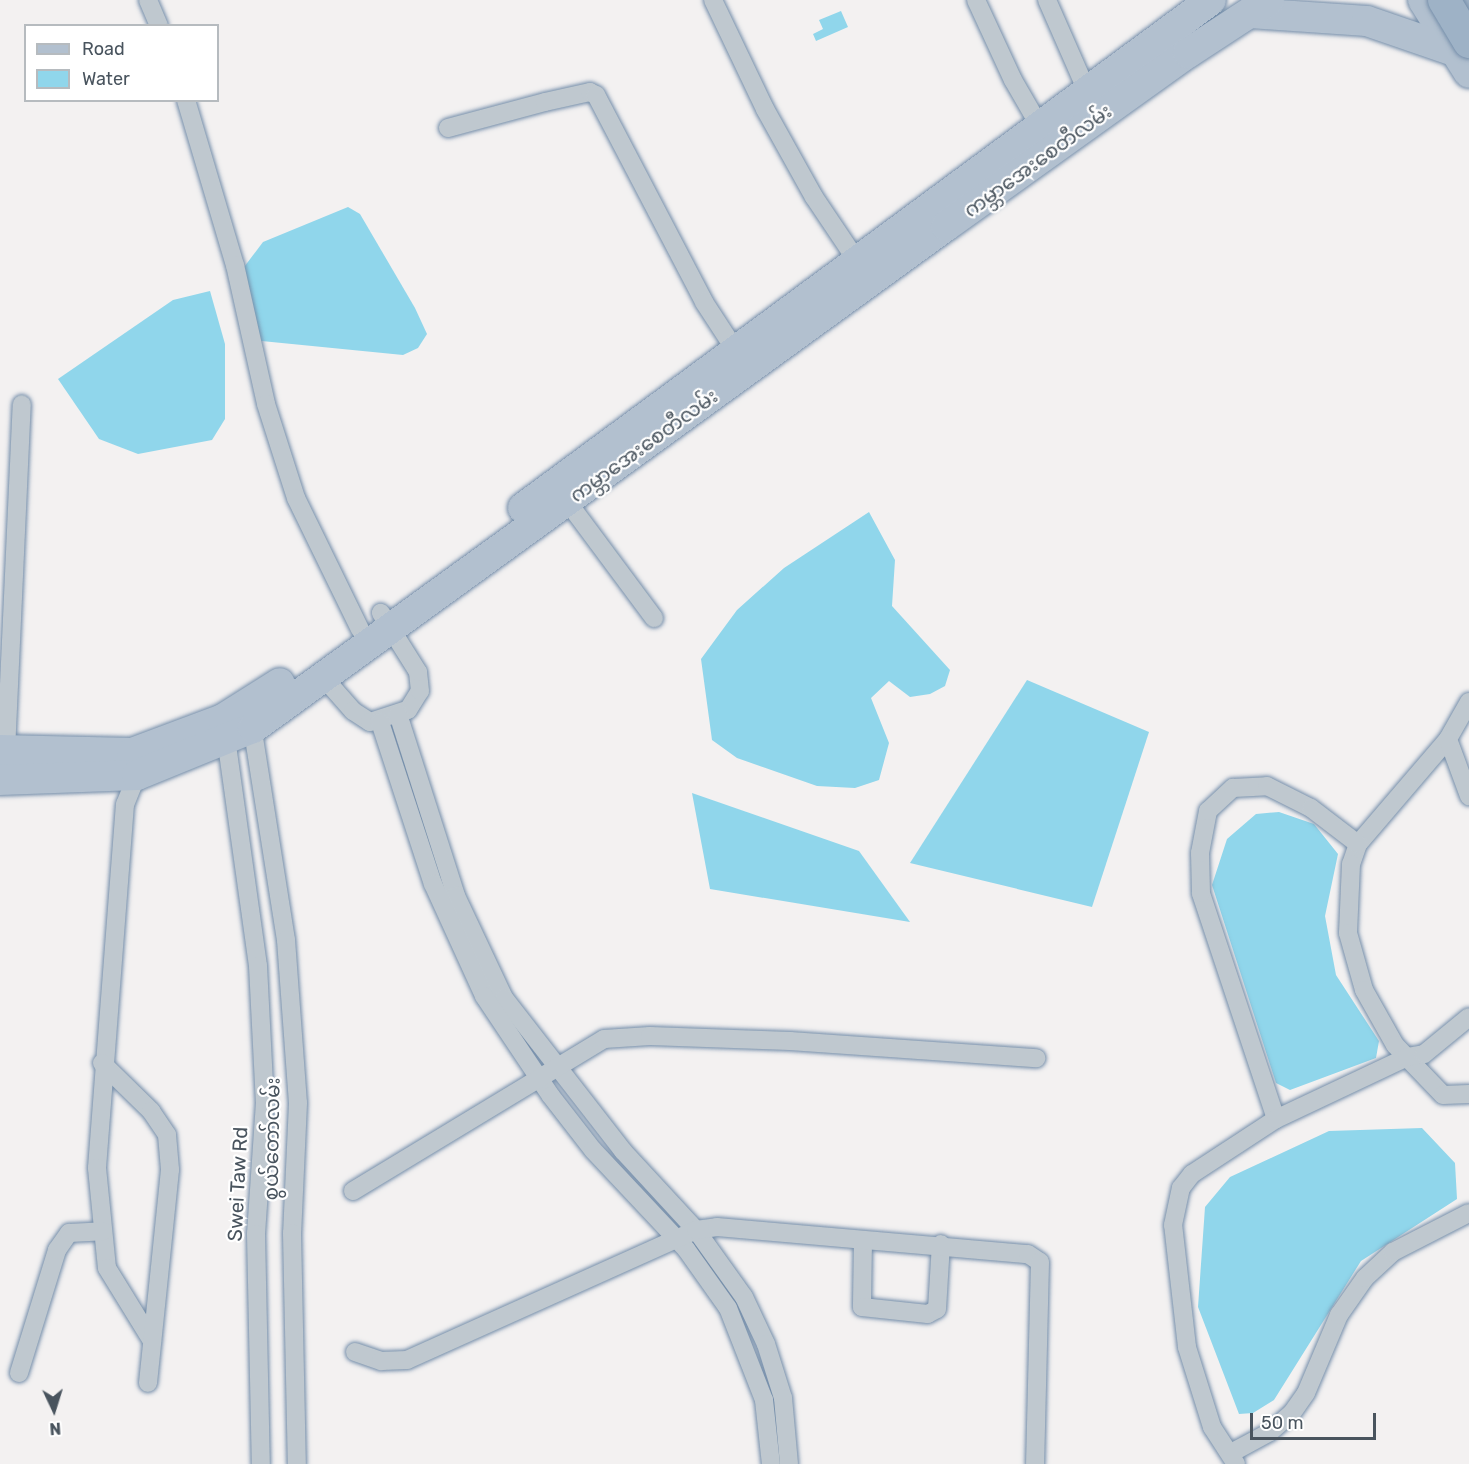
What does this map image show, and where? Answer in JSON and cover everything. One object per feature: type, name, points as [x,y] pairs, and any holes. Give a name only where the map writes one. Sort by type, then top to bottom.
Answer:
[{"type":"highway","points":[[1444,0],[1465,51]]},
{"type":"highway","points":[[1463,0],[1469,10]]},
{"type":"main road","name":"ကမ္ဘာအေးစေတီလမ်း","points":[[3,750],[132,753],[238,723],[556,501],[752,348],[857,261],[937,217],[1040,125],[1086,89],[1211,0]]},
{"type":"main road","points":[[1422,0],[1465,51]]},
{"type":"main road","name":"ကမ္ဘာအေးစေတီလမ်း","points":[[752,348],[937,217],[1260,6]]},
{"type":"main road","points":[[1260,6],[1367,21],[1465,51]]},
{"type":"main road","name":"ကမ္ဘာအေးစေတီလမ်း","points":[[0,780],[137,775],[324,678],[378,624]]},
{"type":"street","points":[[148,0],[158,24]]},
{"type":"street","points":[[713,0],[771,118],[814,197],[857,261]]},
{"type":"street","points":[[976,0],[1013,80],[1040,125]]},
{"type":"street","points":[[1047,0],[1086,89]]},
{"type":"street","points":[[448,128],[545,102],[590,92],[596,94],[704,302],[752,348]]},
{"type":"street","points":[[187,102],[235,265],[256,346],[266,404],[296,498],[378,624],[414,661],[420,691],[408,710],[380,722],[370,722],[353,711],[324,678]]},
{"type":"street","points":[[3,750],[22,404]]},
{"type":"street","points":[[556,501],[654,618]]},
{"type":"street","points":[[1469,702],[1449,738],[1358,844],[1351,864],[1348,933],[1364,990],[1395,1045],[1443,1095],[1469,1094]]},
{"type":"street","points":[[398,714],[456,896],[504,998],[623,1151],[696,1230],[744,1297],[762,1335],[783,1398],[789,1464]]},
{"type":"street","points":[[380,722],[408,814],[450,923],[484,996],[538,1078],[593,1150],[677,1239],[728,1308],[744,1343],[764,1400],[771,1464]]},
{"type":"street","name":"စွယ်တော်လမ်း","points":[[238,723],[267,817],[286,940],[298,1103],[292,1233],[297,1464]]},
{"type":"street","name":"Swei Taw Rd","points":[[238,723],[249,907],[258,966],[265,1102],[256,1234],[261,1464]]},
{"type":"street","points":[[1449,738],[1469,796]]},
{"type":"street","points":[[137,775],[125,804],[102,1063],[97,1168],[107,1268],[152,1341]]},
{"type":"street","points":[[1276,1119],[1201,893],[1200,853],[1208,811],[1233,788],[1267,786],[1311,808],[1358,844]]},
{"type":"street","points":[[1469,1017],[1424,1054],[1407,1057],[1276,1119],[1192,1174],[1181,1188],[1173,1225],[1187,1347],[1212,1427],[1233,1458],[1292,1413],[1306,1393],[1339,1315],[1365,1278],[1394,1252],[1469,1213]]},
{"type":"street","points":[[353,1191],[555,1066],[604,1039],[650,1036],[1036,1058]]},
{"type":"street","points":[[102,1063],[151,1112],[167,1135],[171,1170],[148,1383]]},
{"type":"street","points":[[265,1102],[298,1103]]},
{"type":"street","points":[[355,1352],[381,1361],[407,1360],[696,1230],[717,1227],[863,1240],[941,1244],[1028,1254],[1040,1262],[1035,1464]]},
{"type":"street","points":[[19,1373],[57,1250],[69,1233],[103,1231]]},
{"type":"street","points":[[863,1240],[862,1308],[917,1313],[933,1313],[937,1309],[941,1244]]},
{"type":"street","points":[[744,1343],[762,1335]]},
{"type":"water","points":[[841,11],[848,27],[816,41],[813,34],[823,29],[819,20]]},
{"type":"water","points":[[348,207],[360,214],[415,308],[427,334],[418,348],[403,355],[251,340],[238,275],[263,242]]},
{"type":"water","points":[[210,291],[225,344],[225,419],[212,440],[138,454],[99,439],[58,379],[173,300]]},
{"type":"water","points":[[869,512],[895,560],[892,606],[950,670],[945,686],[930,694],[910,697],[889,681],[871,698],[889,743],[879,780],[855,788],[817,786],[737,758],[712,740],[701,659],[737,610],[784,568]]},
{"type":"water","points":[[1027,680],[1149,732],[1092,907],[910,863]]},
{"type":"water","points":[[692,793],[859,851],[910,922],[710,889]]},
{"type":"water","points":[[1279,812],[1314,824],[1338,854],[1325,916],[1336,975],[1379,1041],[1376,1058],[1290,1090],[1276,1083],[1212,885],[1227,839],[1256,814]]},
{"type":"water","points":[[1422,1128],[1455,1163],[1457,1199],[1361,1261],[1274,1400],[1253,1413],[1239,1414],[1198,1307],[1205,1207],[1230,1177],[1329,1131]]}]
